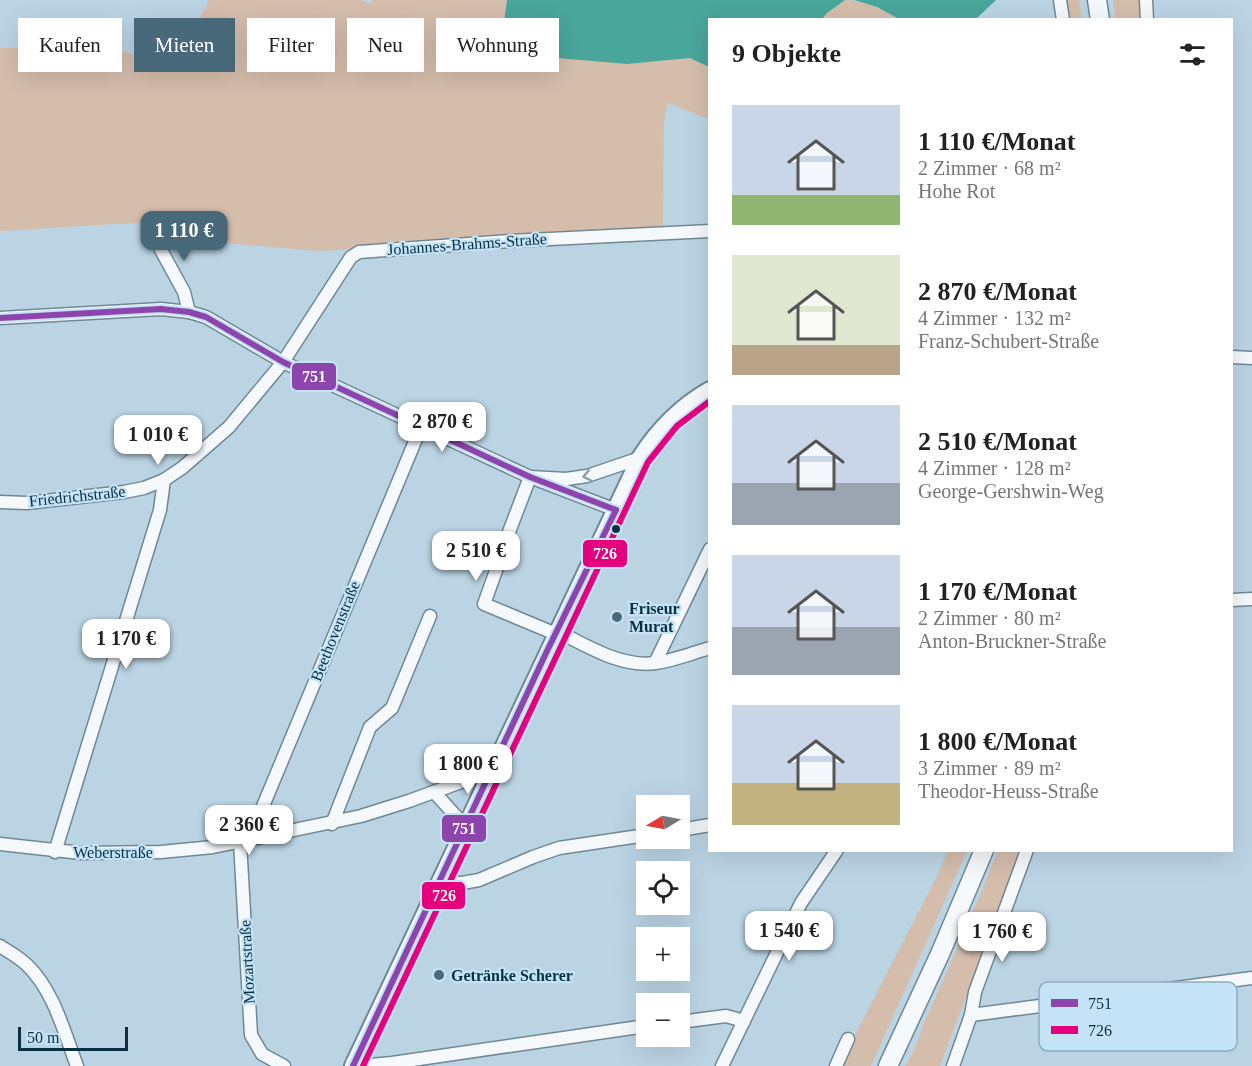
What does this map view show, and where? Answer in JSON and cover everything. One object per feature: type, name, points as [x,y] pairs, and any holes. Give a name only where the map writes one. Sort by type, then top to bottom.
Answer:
[{"type":"main road","points":[[1097,0],[1100,18]]},
{"type":"main road","points":[[888,1066],[936,964],[983,852]]},
{"type":"street","points":[[1060,0],[1063,18]]},
{"type":"street","points":[[1146,0],[1147,18]]},
{"type":"street","points":[[150,221],[161,250],[184,292],[189,312]]},
{"type":"street","name":"Johannes-Brahms-Straße","points":[[283,362],[348,262],[359,252],[510,241],[708,231]]},
{"type":"street","points":[[0,318],[161,309],[189,312],[215,322],[283,362],[421,427],[530,477],[616,510]]},
{"type":"street","points":[[1233,357],[1252,358]]},
{"type":"street","name":"Friedrichstraße","points":[[0,502],[27,503],[124,492],[144,488],[164,480],[182,468],[229,427],[283,362]]},
{"type":"street","points":[[636,1027],[392,1063],[354,1064],[640,458],[656,435],[672,418],[708,391]]},
{"type":"street","name":"Beethovenstraße","points":[[259,838],[261,811],[421,427]]},
{"type":"street","points":[[530,477],[566,479],[587,476],[640,458]]},
{"type":"street","points":[[530,477],[484,603],[627,661],[655,663],[708,649]]},
{"type":"street","points":[[55,852],[160,510],[164,480]]},
{"type":"street","points":[[655,663],[708,553]]},
{"type":"street","points":[[1233,600],[1252,599]]},
{"type":"street","points":[[332,824],[370,727],[392,708],[430,616]]},
{"type":"street","name":"Weberstraße","points":[[0,844],[55,852],[81,853],[161,852],[213,847],[332,824],[377,811],[491,771]]},
{"type":"street","points":[[434,792],[465,826]]},
{"type":"street","points":[[690,828],[708,825]]},
{"type":"street","points":[[438,883],[479,880],[533,856],[559,848],[636,836]]},
{"type":"street","name":"Mozartstraße","points":[[240,842],[251,1035],[262,1054],[284,1066]]},
{"type":"street","points":[[722,1066],[801,903],[836,852]]},
{"type":"street","points":[[953,1066],[971,1016],[975,992],[1026,852]]},
{"type":"street","points":[[0,946],[27,965],[44,986],[53,1003],[77,1066]]},
{"type":"street","points":[[1222,982],[1252,978]]},
{"type":"street","points":[[971,1016],[1039,1007]]},
{"type":"street","points":[[690,1021],[726,1016],[744,1021]]},
{"type":"street","points":[[836,1066],[848,1039]]},
{"type":"shaded area","points":[[209,0],[361,0],[371,4],[372,0],[507,0],[505,18],[436,18],[436,72],[559,72],[559,49],[627,64],[690,58],[708,67],[708,119],[668,103],[664,121],[663,229],[404,241],[345,250],[316,251],[169,238],[167,221],[0,231],[0,48],[18,48],[18,72],[122,72],[122,52],[134,55],[134,72],[235,72],[235,18],[200,18]]},
{"type":"shaded area","points":[[507,0],[845,0],[823,18],[708,18],[708,67],[690,58],[627,64],[559,58],[559,18],[505,18]]},
{"type":"shaded area","points":[[845,0],[852,0],[880,9],[897,18],[823,18]]},
{"type":"shaded area","points":[[854,0],[996,0],[977,18],[897,18],[877,7]]},
{"type":"shaded area","points":[[1064,0],[1079,0],[1082,18],[1067,18]]},
{"type":"shaded area","points":[[1113,0],[1141,0],[1141,18],[1115,18]]},
{"type":"shaded area","points":[[948,852],[967,852],[871,1066],[839,1066]]},
{"type":"shaded area","points":[[998,852],[1021,852],[940,1066],[905,1066],[915,1048],[924,1022]]},
{"type":"transit line","name":"751","points":[[0,318],[161,309],[189,312],[206,317],[283,362],[530,477],[616,510]]},
{"type":"transit line","name":"726","points":[[363,1066],[648,462],[677,426],[708,403]]},
{"type":"transit line","name":"751","points":[[353,1066],[547,651],[616,510]]},
{"type":"place","name":"Friseur Murat","points":[[617,617]]},
{"type":"place","name":"Getränke Scherer","points":[[439,975]]}]
